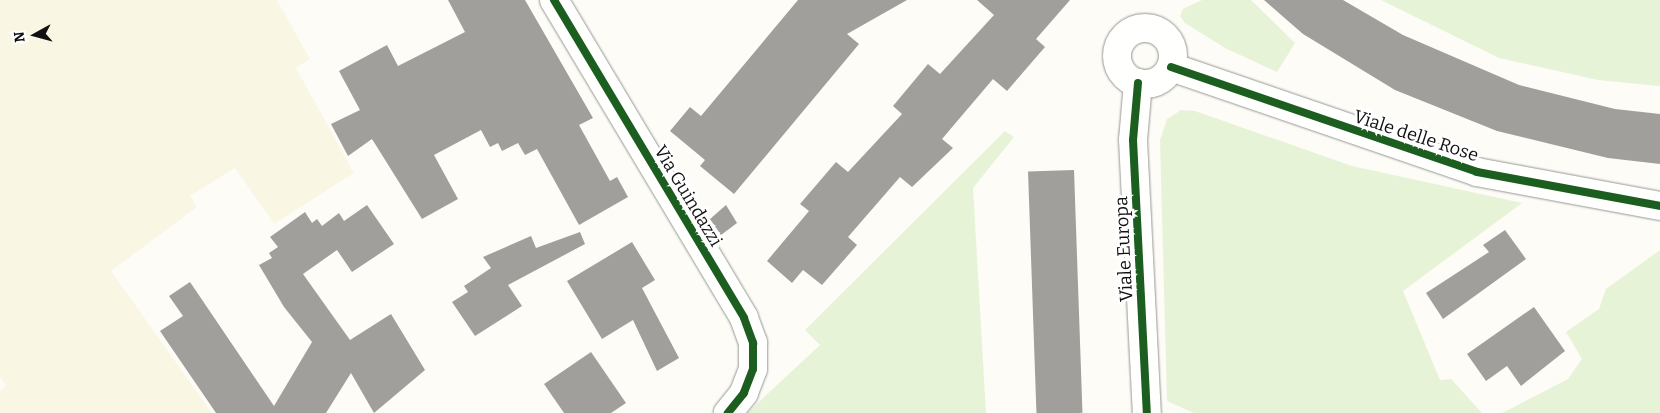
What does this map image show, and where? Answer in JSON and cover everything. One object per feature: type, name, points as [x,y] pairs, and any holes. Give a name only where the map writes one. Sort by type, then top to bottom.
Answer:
[{"type":"street","name":"Via Guindazzi","points":[[554,0],[744,318],[753,343],[753,369],[744,393],[728,413]]},
{"type":"street","points":[[1150,28],[1163,35],[1172,47],[1171,67],[1157,81],[1138,83],[1121,70],[1117,60],[1118,49],[1131,32],[1150,28]]},
{"type":"street","name":"Viale delle Rose","points":[[1171,67],[1477,172],[1660,206]]},
{"type":"street","name":"Viale Europa","points":[[1138,83],[1133,140],[1147,413]]},
{"type":"shaded area","points":[[0,0],[277,0],[310,59],[296,68],[354,173],[274,224],[235,168],[190,196],[197,207],[111,271],[212,413],[0,413],[0,391],[6,386],[0,377]]},
{"type":"green space","points":[[1202,0],[1251,0],[1295,43],[1277,72],[1225,48],[1185,23],[1180,16],[1183,9]]},
{"type":"green space","points":[[1381,0],[1660,0],[1660,86],[1598,80],[1499,58]]},
{"type":"green space","points":[[1181,110],[1195,111],[1352,166],[1522,203],[1403,291],[1440,380],[1451,379],[1482,413],[1194,413],[1167,401],[1160,140],[1167,119]]},
{"type":"green space","points":[[1005,131],[1014,137],[973,188],[986,413],[747,413],[820,345],[805,330]]},
{"type":"green space","points":[[1660,250],[1660,413],[1502,413],[1568,379],[1582,359],[1566,332],[1599,309],[1606,289]]},
{"type":"building","points":[[448,0],[525,0],[593,118],[579,125],[610,181],[617,177],[628,197],[579,225],[537,149],[525,155],[518,143],[502,151],[498,143],[490,147],[481,130],[434,155],[458,199],[422,219],[372,139],[348,156],[331,124],[360,110],[339,71],[387,45],[398,66],[465,32]]},
{"type":"building","points":[[798,0],[907,0],[847,34],[859,44],[734,194],[700,166],[705,160],[670,131],[690,107],[701,116]]},
{"type":"building","points":[[977,0],[1070,0],[1036,39],[1045,47],[1007,91],[993,79],[942,139],[953,148],[912,187],[900,177],[848,237],[857,245],[822,285],[803,270],[792,283],[767,261],[809,211],[800,204],[836,162],[848,172],[902,114],[893,106],[928,64],[940,74],[994,15]]},
{"type":"building","points":[[1264,0],[1343,0],[1403,35],[1519,85],[1615,109],[1660,114],[1660,164],[1608,158],[1497,131],[1395,90],[1303,34]]},
{"type":"building","points":[[1074,170],[1082,413],[1036,413],[1028,172]]},
{"type":"building","points":[[367,205],[394,244],[352,272],[337,250],[303,274],[350,340],[391,314],[425,370],[374,413],[351,373],[326,413],[216,413],[160,331],[183,316],[169,296],[190,282],[274,406],[312,342],[284,307],[259,265],[272,258],[269,253],[278,247],[270,237],[305,212],[312,223],[317,219],[322,226],[339,213],[344,221]]},
{"type":"building","points":[[726,205],[737,223],[721,235],[710,219]]},
{"type":"building","points":[[1505,230],[1526,259],[1443,319],[1426,293],[1489,252],[1483,245]]},
{"type":"building","points":[[580,232],[585,244],[508,285],[522,306],[475,336],[452,302],[468,292],[464,286],[491,268],[483,257],[531,236],[536,248]]},
{"type":"building","points":[[632,242],[655,280],[642,288],[679,358],[657,371],[633,320],[602,339],[567,281]]},
{"type":"building","points":[[1534,307],[1565,351],[1521,386],[1507,366],[1486,381],[1467,354]]},
{"type":"building","points":[[591,352],[626,403],[611,413],[564,413],[544,384]]},
{"type":"cycle path","points":[[554,0],[744,318],[753,343],[753,369],[744,393],[728,413]]},
{"type":"cycle path","points":[[1171,67],[1477,172],[1660,206]]},
{"type":"cycle path","points":[[1138,83],[1133,140],[1147,413]]}]
